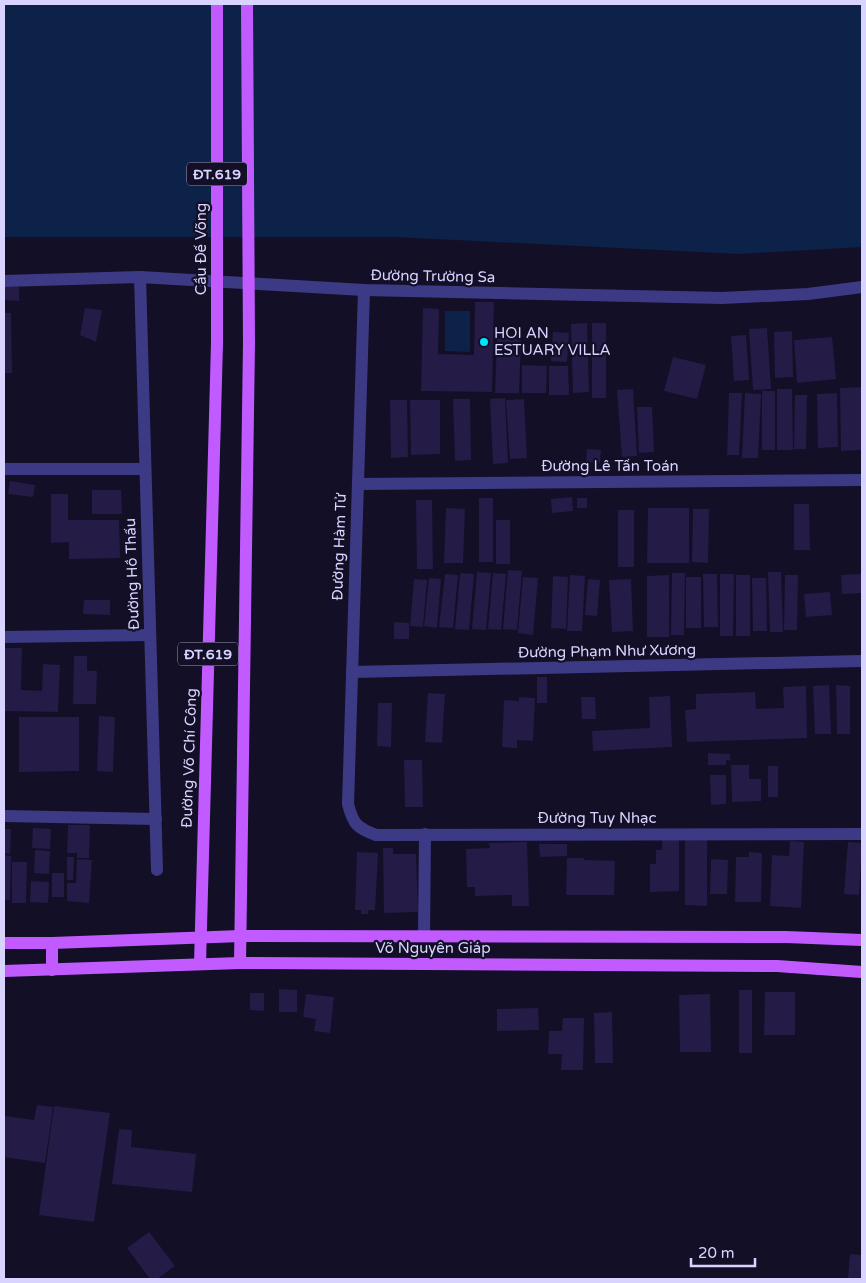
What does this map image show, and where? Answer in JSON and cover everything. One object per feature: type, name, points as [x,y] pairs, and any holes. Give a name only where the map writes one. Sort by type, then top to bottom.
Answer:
[{"type":"main road","name":"Cầu Đế Võng","points":[[217,4],[218,344]]},
{"type":"main road","name":"ĐT.619","points":[[240,963],[249,342],[248,4]]},
{"type":"main road","name":"Đường Võ Chí Công","points":[[200,964],[218,344]]},
{"type":"main road","name":"Võ Nguyên Giáp","points":[[4,943],[241,936],[786,937],[862,940]]},
{"type":"main road","points":[[52,943],[52,970]]},
{"type":"main road","name":"Võ Nguyên Giáp","points":[[4,971],[240,963],[777,966],[862,972]]},
{"type":"street","name":"Đường Trường Sa","points":[[4,281],[140,277],[364,290],[722,298],[808,294],[862,287]]},
{"type":"street","name":"Đường Hồ Thấu","points":[[140,277],[157,870]]},
{"type":"street","name":"Đường Hàm Tử","points":[[348,804],[364,290]]},
{"type":"street","points":[[4,469],[146,469]]},
{"type":"street","name":"Đường Lê Tấn Toán","points":[[358,484],[862,480]]},
{"type":"street","points":[[4,637],[150,635]]},
{"type":"street","name":"Đường Phạm Như Xương","points":[[352,672],[862,661]]},
{"type":"street","name":"Đường Tuy Nhạc","points":[[348,804],[351,818],[361,829],[376,834],[862,834]]},
{"type":"street","points":[[4,816],[156,819]]},
{"type":"street","points":[[424,834],[424,936]]},
{"type":"water","points":[[4,4],[862,4],[862,247],[739,254],[394,237],[4,237]]},
{"type":"water","points":[[445,311],[470,311],[470,352],[445,351]]},
{"type":"building","points":[[4,287],[19,287],[19,301],[4,300]]},
{"type":"building","name":"HOI AN ESTUARY VILLA","points":[[475,302],[494,302],[492,392],[421,391],[423,308],[439,309],[438,354],[474,355]]},
{"type":"building","points":[[85,308],[102,310],[96,342],[80,335]]},
{"type":"building","points":[[4,313],[11,313],[12,373],[4,373]]},
{"type":"building","points":[[587,323],[589,392],[573,393],[571,324]]},
{"type":"building","points":[[592,323],[606,323],[606,398],[592,398]]},
{"type":"building","points":[[767,328],[771,389],[753,390],[749,329]]},
{"type":"building","points":[[792,331],[793,377],[775,378],[774,332]]},
{"type":"building","points":[[553,332],[569,333],[567,362],[551,361]]},
{"type":"building","points":[[746,335],[749,380],[734,381],[731,336]]},
{"type":"building","points":[[832,337],[836,379],[797,383],[794,340]]},
{"type":"building","points":[[497,339],[521,339],[519,393],[495,393]]},
{"type":"building","points":[[673,357],[706,365],[697,399],[664,391]]},
{"type":"building","points":[[522,365],[547,366],[546,393],[522,393]]},
{"type":"building","points":[[549,366],[568,366],[569,395],[549,395]]},
{"type":"building","points":[[862,387],[862,450],[841,451],[840,388]]},
{"type":"building","points":[[633,389],[637,456],[622,457],[617,390]]},
{"type":"building","points":[[777,389],[792,389],[793,450],[777,450]]},
{"type":"building","points":[[762,391],[775,391],[775,450],[762,450]]},
{"type":"building","points":[[729,393],[742,393],[739,455],[727,455]]},
{"type":"building","points":[[745,393],[761,394],[758,458],[742,458]]},
{"type":"building","points":[[837,393],[838,447],[818,448],[817,394]]},
{"type":"building","points":[[795,395],[807,395],[806,449],[794,449]]},
{"type":"building","points":[[505,398],[508,463],[493,464],[490,399]]},
{"type":"building","points":[[453,399],[470,399],[471,460],[455,461]]},
{"type":"building","points":[[524,399],[527,458],[510,459],[506,400]]},
{"type":"building","points":[[390,400],[407,400],[408,457],[391,458]]},
{"type":"building","points":[[410,400],[440,400],[440,454],[411,455]]},
{"type":"building","points":[[637,407],[652,407],[654,452],[639,453]]},
{"type":"building","points":[[587,449],[601,450],[600,463],[586,462]]},
{"type":"building","points":[[10,481],[35,485],[33,497],[8,494]]},
{"type":"building","points":[[92,490],[121,490],[122,514],[92,514]]},
{"type":"building","points":[[51,494],[68,494],[68,520],[119,520],[120,558],[69,559],[69,542],[51,543]]},
{"type":"building","points":[[572,497],[573,511],[552,513],[551,499]]},
{"type":"building","points":[[479,498],[493,498],[493,562],[479,562]]},
{"type":"building","points":[[577,498],[587,498],[587,508],[577,508]]},
{"type":"building","points":[[416,500],[432,500],[433,569],[417,569]]},
{"type":"building","points":[[794,504],[809,504],[810,550],[794,550]]},
{"type":"building","points":[[446,508],[465,509],[463,563],[444,563]]},
{"type":"building","points":[[648,508],[689,508],[689,563],[647,563]]},
{"type":"building","points":[[693,509],[709,509],[708,563],[692,562]]},
{"type":"building","points":[[618,510],[634,510],[634,567],[618,567]]},
{"type":"building","points":[[496,520],[510,520],[510,564],[496,564]]},
{"type":"building","points":[[508,570],[522,571],[517,630],[503,629]]},
{"type":"building","points":[[477,572],[491,573],[486,630],[472,629]]},
{"type":"building","points":[[768,572],[781,572],[783,632],[770,632]]},
{"type":"building","points":[[460,573],[474,574],[469,630],[455,629]]},
{"type":"building","points":[[493,573],[506,574],[501,630],[488,629]]},
{"type":"building","points":[[672,573],[685,573],[684,635],[671,635]]},
{"type":"building","points":[[445,574],[458,575],[453,628],[439,627]]},
{"type":"building","points":[[703,574],[717,574],[718,627],[704,627]]},
{"type":"building","points":[[720,574],[734,574],[733,636],[720,636]]},
{"type":"building","points":[[862,574],[862,593],[842,594],[841,575]]},
{"type":"building","points":[[570,575],[585,576],[582,631],[567,631]]},
{"type":"building","points":[[669,575],[669,637],[647,637],[647,576]]},
{"type":"building","points":[[736,575],[750,575],[750,636],[736,636]]},
{"type":"building","points":[[785,575],[798,575],[797,630],[784,630]]},
{"type":"building","points":[[553,576],[568,577],[566,629],[551,628]]},
{"type":"building","points":[[523,577],[538,578],[533,635],[518,633]]},
{"type":"building","points":[[686,577],[701,577],[701,628],[686,628]]},
{"type":"building","points":[[429,578],[441,579],[437,628],[424,626]]},
{"type":"building","points":[[752,578],[766,578],[767,631],[753,631]]},
{"type":"building","points":[[414,579],[427,580],[423,627],[410,626]]},
{"type":"building","points":[[588,579],[600,580],[597,616],[585,615]]},
{"type":"building","points":[[631,579],[633,631],[612,632],[609,580]]},
{"type":"building","points":[[830,592],[832,615],[806,617],[804,594]]},
{"type":"building","points":[[84,600],[110,600],[110,615],[83,614]]},
{"type":"building","points":[[394,622],[409,623],[409,639],[394,639]]},
{"type":"building","points":[[4,648],[22,648],[21,690],[42,691],[43,664],[60,665],[58,712],[4,711]]},
{"type":"building","points":[[74,656],[87,656],[87,671],[97,671],[96,704],[73,704]]},
{"type":"building","points":[[537,677],[547,677],[547,703],[537,703]]},
{"type":"building","points":[[829,685],[831,734],[815,734],[813,686]]},
{"type":"building","points":[[836,685],[850,686],[850,734],[837,734]]},
{"type":"building","points":[[806,686],[807,738],[687,742],[685,710],[696,709],[696,694],[755,692],[756,709],[784,708],[783,687]]},
{"type":"building","points":[[428,693],[445,694],[442,743],[425,742]]},
{"type":"building","points":[[670,696],[672,747],[593,751],[592,731],[650,728],[649,697]]},
{"type":"building","points":[[519,697],[535,698],[533,741],[517,740],[517,748],[502,747],[504,700],[519,701]]},
{"type":"building","points":[[581,697],[595,697],[596,719],[582,719]]},
{"type":"building","points":[[378,703],[392,703],[391,747],[377,746]]},
{"type":"building","points":[[99,716],[115,717],[113,772],[97,771]]},
{"type":"building","points":[[19,717],[79,717],[79,771],[19,772]]},
{"type":"building","points":[[708,753],[730,754],[730,760],[726,760],[726,765],[708,765]]},
{"type":"building","points":[[404,760],[422,760],[423,807],[405,807]]},
{"type":"building","points":[[731,765],[749,765],[749,779],[761,779],[761,801],[732,802]]},
{"type":"building","points":[[768,766],[778,766],[778,797],[768,797]]},
{"type":"building","points":[[710,775],[726,775],[726,804],[711,805]]},
{"type":"building","points":[[68,825],[90,825],[89,858],[77,858],[77,853],[67,853]]},
{"type":"building","points":[[33,828],[51,829],[50,849],[32,848]]},
{"type":"building","points":[[4,829],[11,829],[10,854],[4,853]]},
{"type":"building","points":[[707,836],[707,906],[685,905],[685,837]]},
{"type":"building","points":[[662,839],[679,839],[679,891],[650,892],[650,864],[656,864],[656,850],[662,850]]},
{"type":"building","points":[[790,841],[804,842],[801,908],[770,906],[772,855],[789,856]]},
{"type":"building","points":[[527,842],[529,906],[512,906],[512,895],[475,896],[475,887],[467,887],[466,849],[490,848],[489,843]]},
{"type":"building","points":[[848,842],[862,843],[859,895],[844,894]]},
{"type":"building","points":[[539,844],[567,844],[567,856],[540,857]]},
{"type":"building","points":[[383,848],[393,848],[393,854],[416,854],[418,912],[384,913]]},
{"type":"building","points":[[35,850],[50,851],[49,874],[34,873]]},
{"type":"building","points":[[357,852],[378,853],[375,910],[368,910],[368,914],[361,914],[361,910],[355,910]]},
{"type":"building","points":[[749,852],[762,853],[761,902],[735,902],[736,857],[749,857]]},
{"type":"building","points":[[4,855],[11,856],[10,900],[4,900]]},
{"type":"building","points":[[67,857],[74,857],[73,880],[67,880]]},
{"type":"building","points":[[567,858],[615,861],[614,895],[566,895]]},
{"type":"building","points":[[77,859],[92,860],[89,903],[67,901],[67,883],[76,883]]},
{"type":"building","points":[[711,859],[728,860],[727,894],[710,894]]},
{"type":"building","points":[[12,862],[27,862],[26,903],[12,903]]},
{"type":"building","points":[[52,873],[64,873],[64,897],[52,897]]},
{"type":"building","points":[[31,881],[49,882],[48,903],[30,902]]},
{"type":"building","points":[[279,989],[297,990],[297,1012],[279,1012]]},
{"type":"building","points":[[739,990],[752,990],[752,1053],[739,1053]]},
{"type":"building","points":[[765,992],[795,992],[795,1035],[764,1035]]},
{"type":"building","points":[[250,993],[264,993],[264,1011],[250,1010]]},
{"type":"building","points":[[306,994],[334,997],[330,1033],[314,1031],[316,1019],[303,1017]]},
{"type":"building","points":[[710,994],[711,1052],[680,1052],[679,995]]},
{"type":"building","points":[[538,1008],[539,1030],[497,1031],[497,1009]]},
{"type":"building","points":[[612,1012],[613,1063],[595,1063],[594,1013]]},
{"type":"building","points":[[563,1018],[584,1018],[583,1070],[561,1070],[562,1054],[548,1054],[549,1031],[562,1031]]},
{"type":"building","points":[[37,1105],[53,1107],[45,1163],[4,1157],[4,1116],[34,1120]]},
{"type":"building","points":[[54,1106],[110,1113],[94,1222],[39,1215]]},
{"type":"building","points":[[119,1129],[132,1130],[131,1147],[196,1154],[192,1192],[112,1184]]},
{"type":"building","points":[[149,1232],[175,1266],[157,1279],[150,1279],[127,1248]]},
{"type":"building","points":[[850,1254],[862,1255],[862,1279],[848,1278]]},
{"type":"place","name":"HOI AN ESTUARY VILLA","points":[[484,342]]}]
